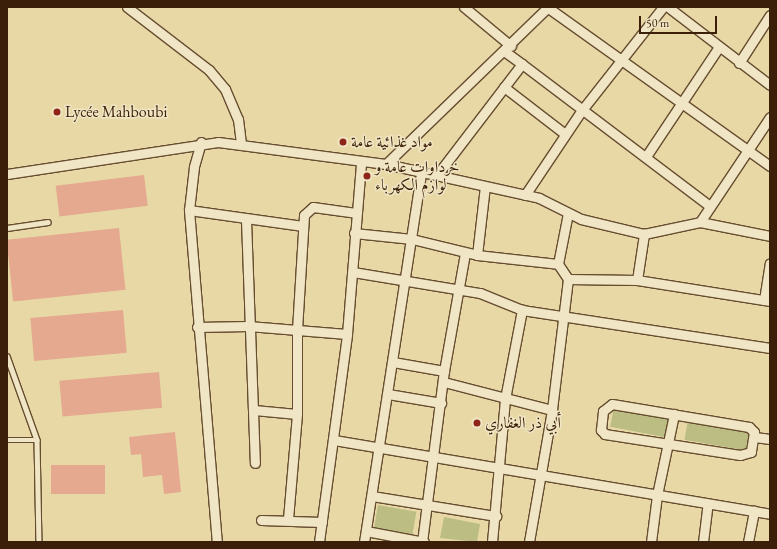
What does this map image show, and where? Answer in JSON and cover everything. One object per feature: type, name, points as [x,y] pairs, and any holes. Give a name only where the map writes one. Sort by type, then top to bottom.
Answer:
[{"type":"street","points":[[127,7],[209,70],[225,89],[238,120],[241,145]]},
{"type":"street","points":[[464,7],[522,64],[582,110],[647,155],[710,206]]},
{"type":"street","points":[[386,164],[508,49],[548,7],[621,58],[680,104],[770,166]]},
{"type":"street","points":[[525,195],[582,110],[621,58],[663,7]]},
{"type":"street","points":[[668,7],[718,48],[770,85]]},
{"type":"street","points":[[739,63],[770,15]]},
{"type":"street","points":[[647,155],[718,48]]},
{"type":"street","points":[[437,175],[522,64]]},
{"type":"street","points":[[504,87],[565,134]]},
{"type":"street","points":[[700,222],[745,150],[770,117]]},
{"type":"street","points":[[201,142],[194,167],[189,210],[197,327],[217,542]]},
{"type":"street","points":[[7,174],[201,142],[241,145],[361,163],[386,164],[437,175],[539,198],[568,214],[644,234],[700,222],[770,236]]},
{"type":"street","points":[[319,542],[334,440],[347,334],[353,272],[354,233],[361,163]]},
{"type":"street","points":[[364,542],[412,239],[420,172]]},
{"type":"street","points":[[477,255],[486,186]]},
{"type":"street","points":[[288,519],[298,414],[297,330],[303,226],[306,210],[310,207],[356,213]]},
{"type":"street","points":[[189,210],[246,220],[303,226]]},
{"type":"street","points":[[529,542],[552,410],[565,318],[568,279],[558,264],[568,214]]},
{"type":"street","points":[[246,220],[248,326],[254,410],[255,463]]},
{"type":"street","points":[[354,233],[412,239],[477,255],[558,264]]},
{"type":"street","points":[[637,280],[644,234]]},
{"type":"street","points":[[366,531],[422,542],[429,505],[444,382],[444,371],[466,253]]},
{"type":"street","points":[[568,279],[637,280],[767,300],[770,263]]},
{"type":"street","points":[[353,272],[404,282],[480,293],[522,310],[565,318],[770,348]]},
{"type":"street","points":[[492,542],[496,516],[505,399],[522,310]]},
{"type":"street","points":[[197,327],[248,326],[347,334]]},
{"type":"street","points":[[393,362],[444,371]]},
{"type":"street","points":[[444,382],[552,410]]},
{"type":"street","points":[[388,394],[441,403]]},
{"type":"street","points":[[612,404],[674,414],[744,425],[752,428],[754,437],[751,452],[744,456],[605,434],[601,430],[603,410],[612,404]]},
{"type":"street","points":[[254,410],[298,414]]},
{"type":"street","points":[[651,542],[657,495],[669,444],[674,414]]},
{"type":"street","points":[[754,437],[770,439]]},
{"type":"street","points":[[334,440],[434,456],[500,471],[541,476],[770,514]]},
{"type":"street","points":[[372,496],[496,516]]},
{"type":"street","points":[[704,542],[708,504]]},
{"type":"street","points":[[748,542],[754,511]]},
{"type":"street","points":[[261,520],[288,519],[322,522]]},
{"type":"lane","points":[[7,228],[48,222]]},
{"type":"lane","points":[[7,356],[37,440],[40,540]]},
{"type":"lane","points":[[7,440],[37,440]]},
{"type":"green space","points":[[614,407],[669,418],[665,437],[610,427]]},
{"type":"green space","points":[[688,420],[749,431],[746,450],[685,440]]},
{"type":"green space","points":[[378,505],[416,512],[412,534],[374,528]]},
{"type":"green space","points":[[444,517],[480,524],[477,542],[440,538]]},
{"type":"building","points":[[144,175],[148,206],[59,217],[56,186]]},
{"type":"building","points":[[119,228],[125,290],[13,301],[7,240]]},
{"type":"building","points":[[123,310],[127,353],[34,361],[30,318]]},
{"type":"building","points":[[159,372],[162,408],[63,417],[59,381]]},
{"type":"building","points":[[175,432],[181,492],[164,494],[162,475],[143,477],[141,454],[131,455],[129,437]]},
{"type":"building","points":[[51,465],[105,465],[105,494],[51,494]]},
{"type":"place","name":"Lycée Mahboubi","points":[[57,112]]},
{"type":"place","name":"مواد غذائية عامة","points":[[343,142]]},
{"type":"place","name":"خرداوات عامة و لوازم الكهرباء","points":[[367,176]]},
{"type":"place","name":"أبي ذر الغفاري","points":[[477,423]]}]
